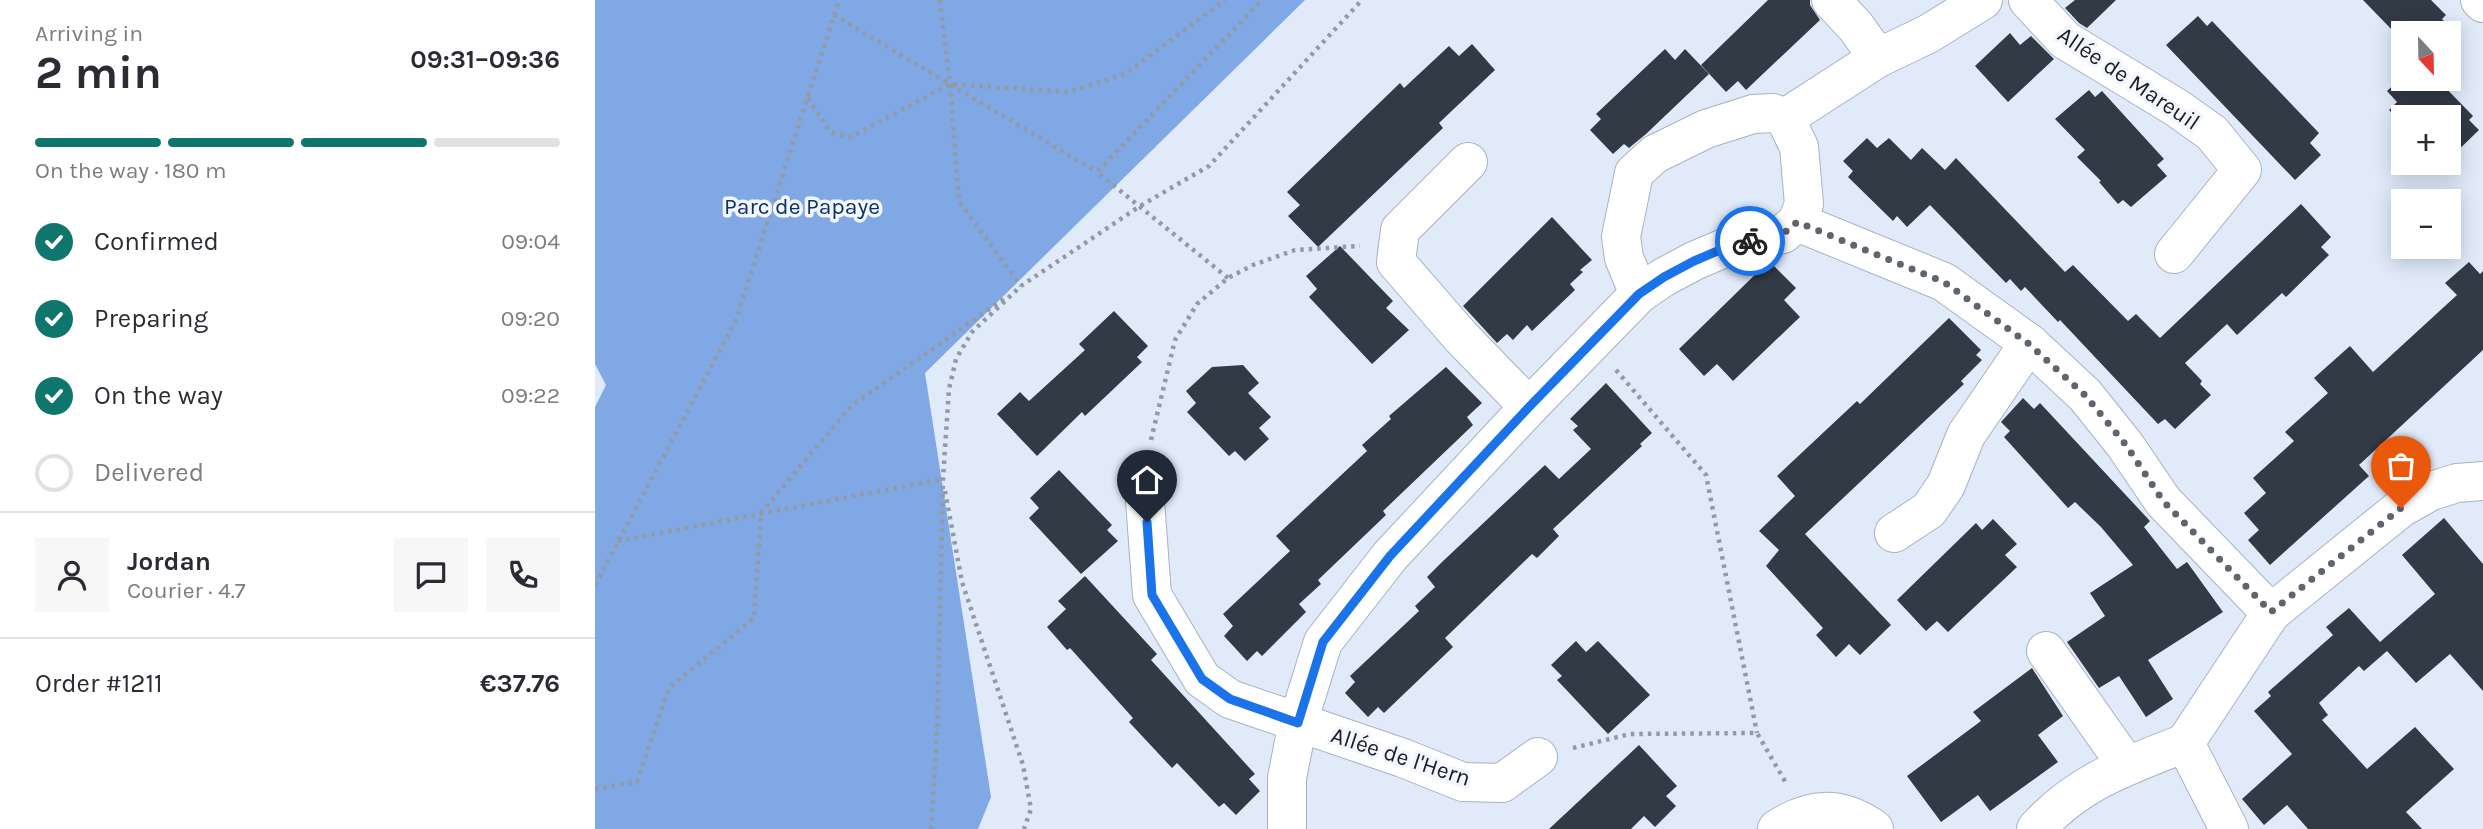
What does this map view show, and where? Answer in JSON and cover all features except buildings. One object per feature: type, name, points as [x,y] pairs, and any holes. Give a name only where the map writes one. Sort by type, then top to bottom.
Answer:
[{"type":"street","points":[[1831,0],[1856,27],[1878,58]]},
{"type":"street","points":[[1785,118],[1878,58],[1928,34],[1983,0]]},
{"type":"street","name":"Allée de Mareuil","points":[[2028,0],[2065,40],[2177,108],[2212,134],[2242,170],[2174,254]]},
{"type":"street","points":[[1287,829],[1287,778],[1298,723],[1323,642],[1390,556],[1639,294],[1694,261],[1734,244],[1783,234],[1797,222],[1804,204],[1799,147],[1785,118],[1773,113],[1753,114],[1706,129],[1655,154],[1634,173],[1621,237],[1624,258],[1639,294]]},
{"type":"street","points":[[1468,162],[1400,230],[1396,262],[1461,337],[1529,407]]},
{"type":"street","points":[[1797,222],[1944,282],[2029,344],[2085,395],[2126,445],[2163,501],[2271,612]]},
{"type":"street","points":[[1894,533],[1929,510],[1947,485],[1966,435],[2029,344]]},
{"type":"street","name":"Allée de l'Hern","points":[[1143,474],[1152,595],[1202,679],[1230,699],[1403,758],[1463,782],[1501,783],[1538,757]]},
{"type":"street","points":[[2036,829],[2052,811],[2080,789],[2127,766],[2185,743],[2271,612],[2401,508],[2431,491],[2457,483],[2483,481]]},
{"type":"street","points":[[2046,651],[2127,766]]},
{"type":"street","points":[[2185,743],[2229,829]]},
{"type":"street","points":[[1791,821],[1824,811],[1847,815],[1874,829]]},
{"type":"path","points":[[595,585],[736,320],[839,0]]},
{"type":"path","points":[[940,0],[959,201],[1021,286]]},
{"type":"path","points":[[807,97],[831,133],[851,136],[950,84],[1068,92],[1125,74],[1224,0]]},
{"type":"path","points":[[1097,172],[1262,0]]},
{"type":"path","points":[[595,789],[637,782],[669,688],[754,618],[761,513],[851,406],[1140,206],[1209,166],[1362,0]]},
{"type":"path","points":[[834,15],[1097,172],[1228,278]]},
{"type":"path","points":[[1143,474],[1175,340],[1197,304],[1228,278],[1253,265],[1295,250],[1362,246],[1396,262]]},
{"type":"path","points":[[931,829],[937,732],[943,478],[949,389],[956,359],[972,332],[1021,286]]},
{"type":"path","points":[[1592,342],[1706,475],[1757,733],[1791,821]]},
{"type":"path","points":[[618,541],[943,478]]},
{"type":"path","points":[[943,478],[961,582],[1023,765],[1031,809],[1024,829]]},
{"type":"path","points":[[1538,757],[1630,734],[1757,733]]},
{"type":"green space","name":"Parc de Papaye","points":[[595,0],[1305,0],[925,373],[991,797],[978,829],[595,829],[595,407],[606,385],[595,364]]},
{"type":"way so far","points":[[1750,241],[1783,234],[1797,222],[1944,282],[2029,344],[2085,395],[2126,445],[2163,501],[2271,612],[2401,508]]},
{"type":"route","points":[[1147,522],[1152,595],[1202,679],[1230,699],[1298,723],[1323,642],[1390,556],[1529,407],[1639,294],[1694,261],[1734,244],[1750,241]]}]
